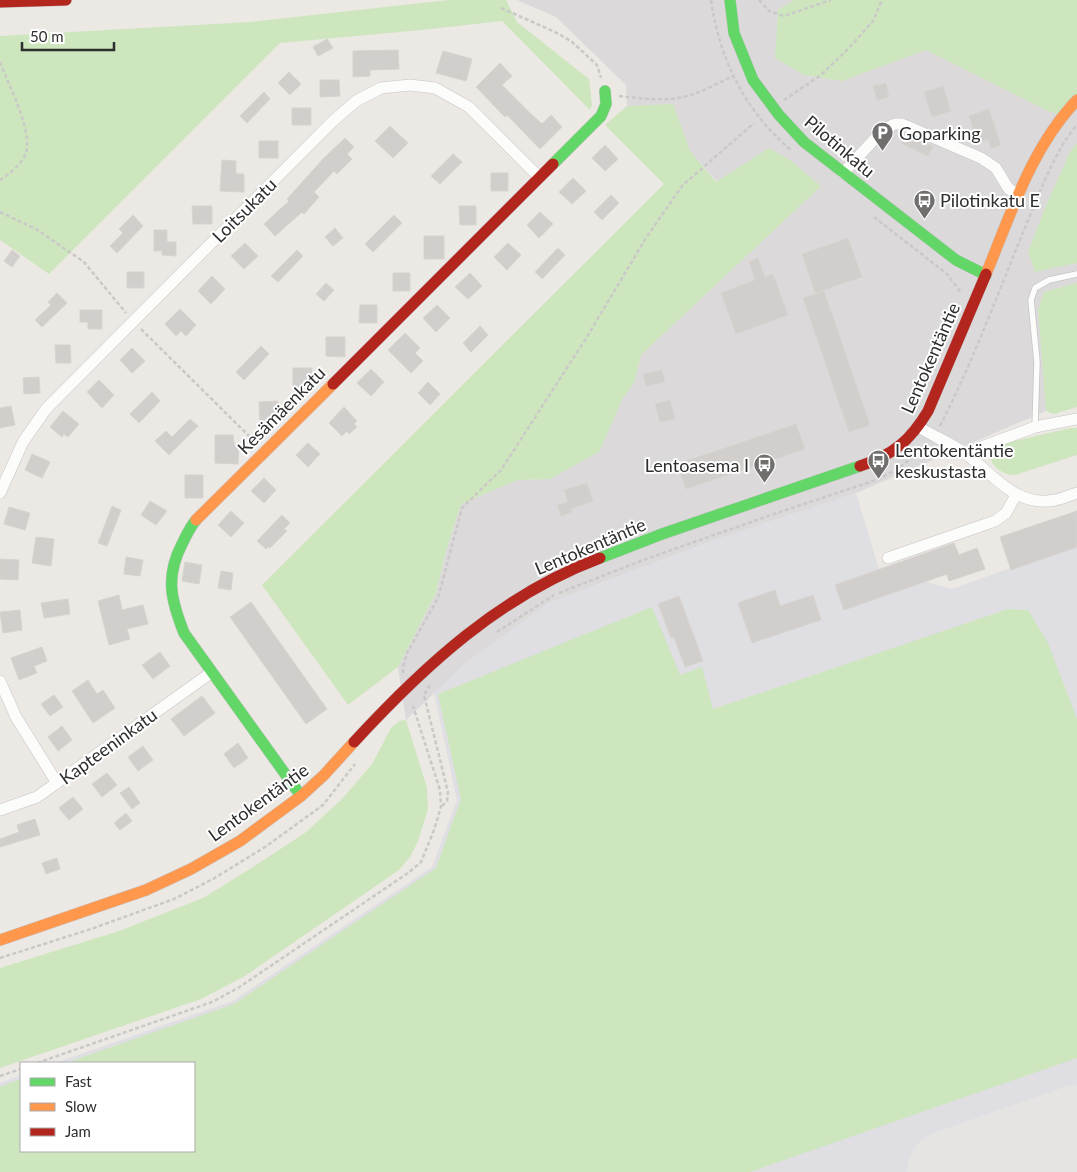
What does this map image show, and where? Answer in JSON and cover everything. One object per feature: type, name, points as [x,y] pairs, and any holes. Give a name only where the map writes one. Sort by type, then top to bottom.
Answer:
[{"type":"main road","points":[[0,2],[66,0]]},
{"type":"main road","name":"Pilotinkatu","points":[[730,0],[734,33],[753,80],[779,115],[804,142],[956,260],[986,275]]},
{"type":"main road","points":[[605,91],[606,104]]},
{"type":"main road","name":"Lentokentäntie","points":[[0,940],[146,890],[191,869],[240,841],[324,776],[380,714],[431,664],[474,629],[535,588],[596,559],[662,534],[876,460],[903,446],[919,427],[932,403],[1044,141],[1062,115],[1077,100]]},
{"type":"main road","name":"Kesämäenkatu","points":[[300,796],[184,633],[174,610],[170,582],[179,547],[194,522],[601,116],[606,104]]},
{"type":"street","name":"Loitsukatu","points":[[0,493],[23,442],[46,409],[356,100],[381,88],[410,85],[435,88],[469,107],[539,177]]},
{"type":"street","points":[[843,173],[884,129],[895,124],[902,124],[981,158],[996,168],[1008,188],[1020,196]]},
{"type":"street","points":[[964,453],[1035,426],[1077,420]]},
{"type":"street","points":[[919,427],[933,437],[964,453],[1016,495],[1033,500],[1054,500],[1077,493]]},
{"type":"street","points":[[888,558],[995,521],[1006,513],[1016,495]]},
{"type":"street","name":"Kapteeninkatu","points":[[0,810],[36,798],[212,672]]},
{"type":"street","points":[[0,681],[16,717],[57,783]]},
{"type":"lane","points":[[1035,426],[1037,362],[1031,300],[1035,288],[1049,280],[1077,274]]},
{"type":"path","points":[[758,0],[769,11],[784,16],[831,0]]},
{"type":"path","points":[[784,100],[821,75],[847,50],[873,21],[882,0]]},
{"type":"path","points":[[502,8],[553,31],[570,41],[597,65],[605,91]]},
{"type":"path","points":[[0,62],[19,109],[26,134],[27,149],[19,164],[0,180]]},
{"type":"path","points":[[606,104],[618,95],[651,99],[679,98],[705,89],[732,76]]},
{"type":"path","points":[[403,677],[403,667],[407,653],[438,598],[462,508],[501,470],[585,340],[646,238],[682,186],[754,123]]},
{"type":"path","points":[[941,426],[964,376],[1042,188],[1057,156],[1077,126]]},
{"type":"path","points":[[491,635],[555,594],[655,556],[879,479],[902,466],[922,450]]},
{"type":"path","points":[[429,678],[430,687],[424,695],[448,792],[446,802],[441,807]]},
{"type":"path","points":[[40,1062],[212,1002],[238,988],[408,874],[421,862],[441,807],[440,790],[413,706]]},
{"type":"path","points":[[0,958],[92,929],[174,899],[213,879],[265,847],[323,805],[355,764]]},
{"type":"path","points":[[0,1076],[20,1069]]},
{"type":"shaded area","points":[[517,0],[794,0],[778,10],[842,81],[926,50],[1048,111],[1077,100],[1077,283],[1044,292],[1043,365],[1046,411],[856,493],[709,542],[549,603],[466,663],[406,720],[398,667],[436,593],[446,551],[461,504],[518,480],[550,479],[623,398],[634,383],[641,355],[821,186],[769,148],[717,182],[690,151],[673,105],[627,106],[626,85],[556,17]]},
{"type":"shaded area","points":[[856,493],[879,569],[952,589],[1077,544],[1077,1172],[0,1172],[0,1083],[20,1075],[20,1152],[195,1152],[195,1062],[58,1062],[233,1001],[432,867],[457,800],[434,693],[466,663],[549,603],[709,542]]},
{"type":"green space","points":[[449,0],[506,0],[517,22],[589,79],[592,105],[590,110],[502,21],[280,43],[49,274],[0,240],[0,36],[250,22]]},
{"type":"green space","points":[[794,0],[1077,0],[1077,100],[1062,115],[1048,111],[926,50],[842,81],[804,75],[775,58],[778,10]]},
{"type":"green space","points":[[673,104],[690,151],[716,182],[769,148],[790,160],[821,186],[641,355],[634,383],[623,398],[599,452],[550,479],[518,480],[461,504],[446,551],[436,593],[398,667],[348,705],[262,585],[664,184],[605,125],[627,106]]},
{"type":"green space","points":[[1077,143],[1077,263],[1035,272],[1028,252],[1047,203],[1070,152]]},
{"type":"green space","points":[[1077,283],[1077,407],[1054,414],[1046,411],[1038,310],[1044,292]]},
{"type":"green space","points":[[1077,428],[1077,455],[1015,475],[998,469],[992,462],[991,453],[998,445]]},
{"type":"green space","points":[[652,607],[680,675],[702,667],[713,709],[1008,609],[1028,610],[1048,643],[1077,719],[1077,1058],[750,1172],[0,1172],[0,1087],[20,1079],[20,1152],[195,1152],[195,1062],[69,1062],[234,1004],[436,868],[461,799],[438,694]]},
{"type":"green space","points":[[406,720],[427,788],[428,809],[418,841],[410,857],[399,870],[245,976],[201,999],[0,1068],[0,968],[119,931],[203,898],[305,833],[342,799],[372,764],[391,728],[399,721]]},
{"type":"building","points":[[327,39],[333,48],[318,56],[313,47]]},
{"type":"building","points":[[398,50],[399,69],[370,70],[370,76],[353,77],[353,51]]},
{"type":"building","points":[[443,51],[472,59],[466,81],[436,73]]},
{"type":"building","points":[[500,63],[512,76],[502,85],[542,124],[551,115],[562,127],[540,149],[476,87]]},
{"type":"building","points":[[289,72],[301,84],[290,95],[278,83]]},
{"type":"building","points":[[320,80],[339,80],[340,96],[320,97]]},
{"type":"building","points":[[886,83],[889,97],[877,100],[873,86]]},
{"type":"building","points":[[943,86],[951,111],[932,117],[924,92]]},
{"type":"building","points":[[264,92],[270,99],[247,123],[240,116]]},
{"type":"building","points":[[292,108],[311,108],[311,125],[292,125]]},
{"type":"building","points":[[989,109],[1001,145],[991,149],[988,139],[978,143],[969,116]]},
{"type":"building","points":[[390,126],[408,143],[393,158],[375,141]]},
{"type":"building","points":[[906,134],[933,146],[928,156],[901,143]]},
{"type":"building","points":[[345,138],[354,147],[347,154],[352,159],[337,174],[334,171],[314,192],[319,197],[304,214],[302,212],[275,236],[264,224],[289,201],[287,199]]},
{"type":"building","points":[[259,141],[278,141],[278,158],[259,158]]},
{"type":"building","points":[[605,145],[618,159],[605,171],[592,158]]},
{"type":"building","points":[[453,154],[462,162],[440,184],[431,176]]},
{"type":"building","points":[[222,160],[236,161],[236,174],[244,174],[244,192],[220,191]]},
{"type":"building","points":[[491,173],[508,173],[508,191],[491,191]]},
{"type":"building","points":[[573,178],[586,191],[572,204],[559,192]]},
{"type":"building","points":[[611,195],[619,203],[602,220],[594,212]]},
{"type":"building","points":[[192,206],[212,206],[212,224],[193,224]]},
{"type":"building","points":[[459,206],[476,206],[476,225],[460,225]]},
{"type":"building","points":[[540,212],[553,224],[539,238],[527,225]]},
{"type":"building","points":[[133,215],[143,226],[117,253],[110,246],[123,233],[119,229]]},
{"type":"building","points":[[394,215],[402,223],[373,252],[365,244]]},
{"type":"building","points":[[335,228],[343,238],[333,246],[325,237]]},
{"type":"building","points":[[154,230],[167,230],[167,242],[176,242],[176,256],[162,255],[162,251],[154,251]]},
{"type":"building","points":[[424,236],[444,236],[444,259],[424,259]]},
{"type":"building","points":[[848,238],[862,277],[815,293],[802,254]]},
{"type":"building","points":[[245,243],[258,256],[244,269],[231,256]]},
{"type":"building","points":[[508,243],[521,255],[507,270],[494,257]]},
{"type":"building","points":[[558,248],[565,255],[542,279],[535,272]]},
{"type":"building","points":[[12,250],[20,256],[12,267],[4,261]]},
{"type":"building","points":[[297,250],[303,256],[278,282],[271,276]]},
{"type":"building","points":[[758,258],[765,277],[773,274],[788,315],[736,334],[721,293],[755,280],[749,262]]},
{"type":"building","points":[[127,272],[144,272],[144,288],[127,288]]},
{"type":"building","points":[[393,273],[410,273],[410,291],[393,291]]},
{"type":"building","points":[[470,273],[482,286],[468,299],[455,287]]},
{"type":"building","points":[[212,276],[225,289],[211,304],[198,291]]},
{"type":"building","points":[[326,283],[334,290],[324,301],[316,294]]},
{"type":"building","points":[[824,291],[870,425],[849,432],[803,298]]},
{"type":"building","points":[[57,293],[67,303],[42,327],[35,320],[51,305],[48,302]]},
{"type":"building","points":[[360,305],[377,305],[377,323],[359,323]]},
{"type":"building","points":[[437,305],[450,318],[436,332],[423,318]]},
{"type":"building","points":[[180,309],[196,325],[186,336],[181,331],[176,336],[165,324]]},
{"type":"building","points":[[80,310],[102,310],[102,329],[88,329],[88,322],[80,322]]},
{"type":"building","points":[[480,326],[488,335],[471,352],[463,343]]},
{"type":"building","points":[[405,333],[420,348],[415,353],[423,361],[411,373],[388,350]]},
{"type":"building","points":[[326,337],[345,337],[345,357],[326,356]]},
{"type":"building","points":[[55,345],[70,345],[71,363],[56,363]]},
{"type":"building","points":[[261,346],[269,354],[244,380],[236,372]]},
{"type":"building","points":[[132,348],[145,361],[132,373],[120,360]]},
{"type":"building","points":[[293,368],[312,368],[311,389],[293,389]]},
{"type":"building","points":[[371,369],[384,382],[371,396],[357,383]]},
{"type":"building","points":[[662,370],[665,382],[646,386],[643,374]]},
{"type":"building","points":[[39,377],[40,393],[24,394],[23,378]]},
{"type":"building","points":[[99,380],[114,395],[102,408],[87,392]]},
{"type":"building","points":[[428,382],[440,394],[430,405],[418,393]]},
{"type":"building","points":[[152,392],[160,401],[139,423],[130,414]]},
{"type":"building","points":[[670,400],[675,419],[660,422],[655,404]]},
{"type":"building","points":[[278,401],[279,422],[260,423],[259,402]]},
{"type":"building","points":[[11,406],[15,425],[0,428],[0,408]]},
{"type":"building","points":[[344,407],[357,421],[354,424],[357,427],[349,434],[347,431],[342,436],[329,423]]},
{"type":"building","points":[[63,411],[79,424],[68,437],[64,434],[62,437],[50,427]]},
{"type":"building","points":[[190,419],[198,426],[169,455],[155,441],[166,431],[172,437]]},
{"type":"building","points":[[796,424],[805,449],[686,489],[677,464]]},
{"type":"building","points":[[215,435],[233,435],[234,444],[239,444],[238,464],[215,463]]},
{"type":"building","points":[[308,443],[320,454],[308,467],[296,455]]},
{"type":"building","points":[[32,454],[50,462],[42,478],[25,470]]},
{"type":"building","points":[[185,475],[203,475],[203,498],[185,498]]},
{"type":"building","points":[[264,478],[276,490],[264,503],[251,491]]},
{"type":"building","points":[[587,483],[593,501],[571,509],[572,512],[561,516],[557,505],[568,502],[564,490]]},
{"type":"building","points":[[150,501],[167,511],[156,525],[141,515]]},
{"type":"building","points":[[112,506],[121,510],[107,546],[98,543]]},
{"type":"building","points":[[9,507],[30,513],[25,530],[4,524]]},
{"type":"building","points":[[231,511],[244,523],[231,537],[218,525]]},
{"type":"building","points":[[1077,511],[1077,547],[1011,570],[1000,537]]},
{"type":"building","points":[[282,515],[290,523],[284,529],[287,531],[270,548],[266,549],[257,541]]},
{"type":"building","points":[[36,537],[54,539],[51,566],[32,563]]},
{"type":"building","points":[[954,543],[959,555],[977,548],[985,569],[949,581],[947,574],[844,610],[835,585]]},
{"type":"building","points":[[126,557],[143,560],[140,576],[124,574]]},
{"type":"building","points":[[0,559],[19,560],[18,580],[0,579]]},
{"type":"building","points":[[185,562],[202,565],[199,584],[182,581]]},
{"type":"building","points":[[221,571],[233,573],[231,590],[218,588]]},
{"type":"building","points":[[775,590],[780,606],[813,595],[821,620],[752,643],[738,603]]},
{"type":"building","points":[[119,595],[122,610],[143,605],[148,624],[127,629],[130,639],[109,645],[98,601]]},
{"type":"building","points":[[679,596],[703,661],[685,667],[674,637],[671,638],[658,604]]},
{"type":"building","points":[[68,599],[70,614],[44,618],[41,603]]},
{"type":"building","points":[[251,602],[327,709],[306,724],[230,617]]},
{"type":"building","points":[[20,610],[22,630],[3,633],[0,612]]},
{"type":"building","points":[[42,647],[47,661],[34,666],[37,673],[19,680],[11,658]]},
{"type":"building","points":[[160,652],[170,666],[153,679],[142,665]]},
{"type":"building","points":[[88,680],[97,694],[103,690],[115,708],[93,723],[72,691]]},
{"type":"building","points":[[54,695],[63,707],[50,716],[41,704]]},
{"type":"building","points":[[202,696],[215,713],[184,736],[171,719]]},
{"type":"building","points":[[62,726],[72,740],[58,751],[48,737]]},
{"type":"building","points":[[238,743],[248,758],[234,768],[224,754]]},
{"type":"building","points":[[143,746],[153,760],[138,771],[128,757]]},
{"type":"building","points":[[107,773],[117,785],[102,797],[92,784]]},
{"type":"building","points":[[129,787],[140,803],[132,809],[120,793]]},
{"type":"building","points":[[73,797],[83,809],[69,820],[59,808]]},
{"type":"building","points":[[126,813],[132,821],[120,830],[114,823]]},
{"type":"building","points":[[35,819],[40,835],[0,847],[0,839],[19,832],[17,825]]},
{"type":"building","points":[[57,858],[60,869],[46,874],[42,863]]},
{"type":"runway","points":[[949,1172],[1077,1127]]},
{"type":"traffic: fast","points":[[730,0],[734,33],[753,80],[779,115],[804,142],[956,260],[986,275]]},
{"type":"traffic: fast","points":[[553,164],[601,116],[606,104],[605,91]]},
{"type":"traffic: fast","points":[[600,558],[662,534],[860,466]]},
{"type":"traffic: fast","points":[[196,520],[188,532],[173,567],[173,599],[184,633],[301,796]]},
{"type":"traffic: slow","points":[[986,274],[1014,205],[1035,160],[1047,139],[1077,100]]},
{"type":"traffic: slow","points":[[196,520],[333,384]]},
{"type":"traffic: slow","points":[[0,940],[146,890],[191,869],[240,841],[301,796],[324,775],[354,742]]},
{"type":"traffic: jam","points":[[0,2],[66,0]]},
{"type":"traffic: jam","points":[[333,384],[553,164]]},
{"type":"traffic: jam","points":[[860,466],[872,462],[900,446],[921,422],[928,411],[986,274]]},
{"type":"traffic: jam","points":[[354,742],[408,686],[497,612],[564,573],[600,558]]},
{"type":"place","name":"Goparking","points":[[883,152]]},
{"type":"place","name":"Pilotinkatu E","points":[[924,219]]},
{"type":"place","name":"Lentokentäntie keskustasta","points":[[879,479]]},
{"type":"place","name":"Lentoasema I","points":[[765,484]]}]
